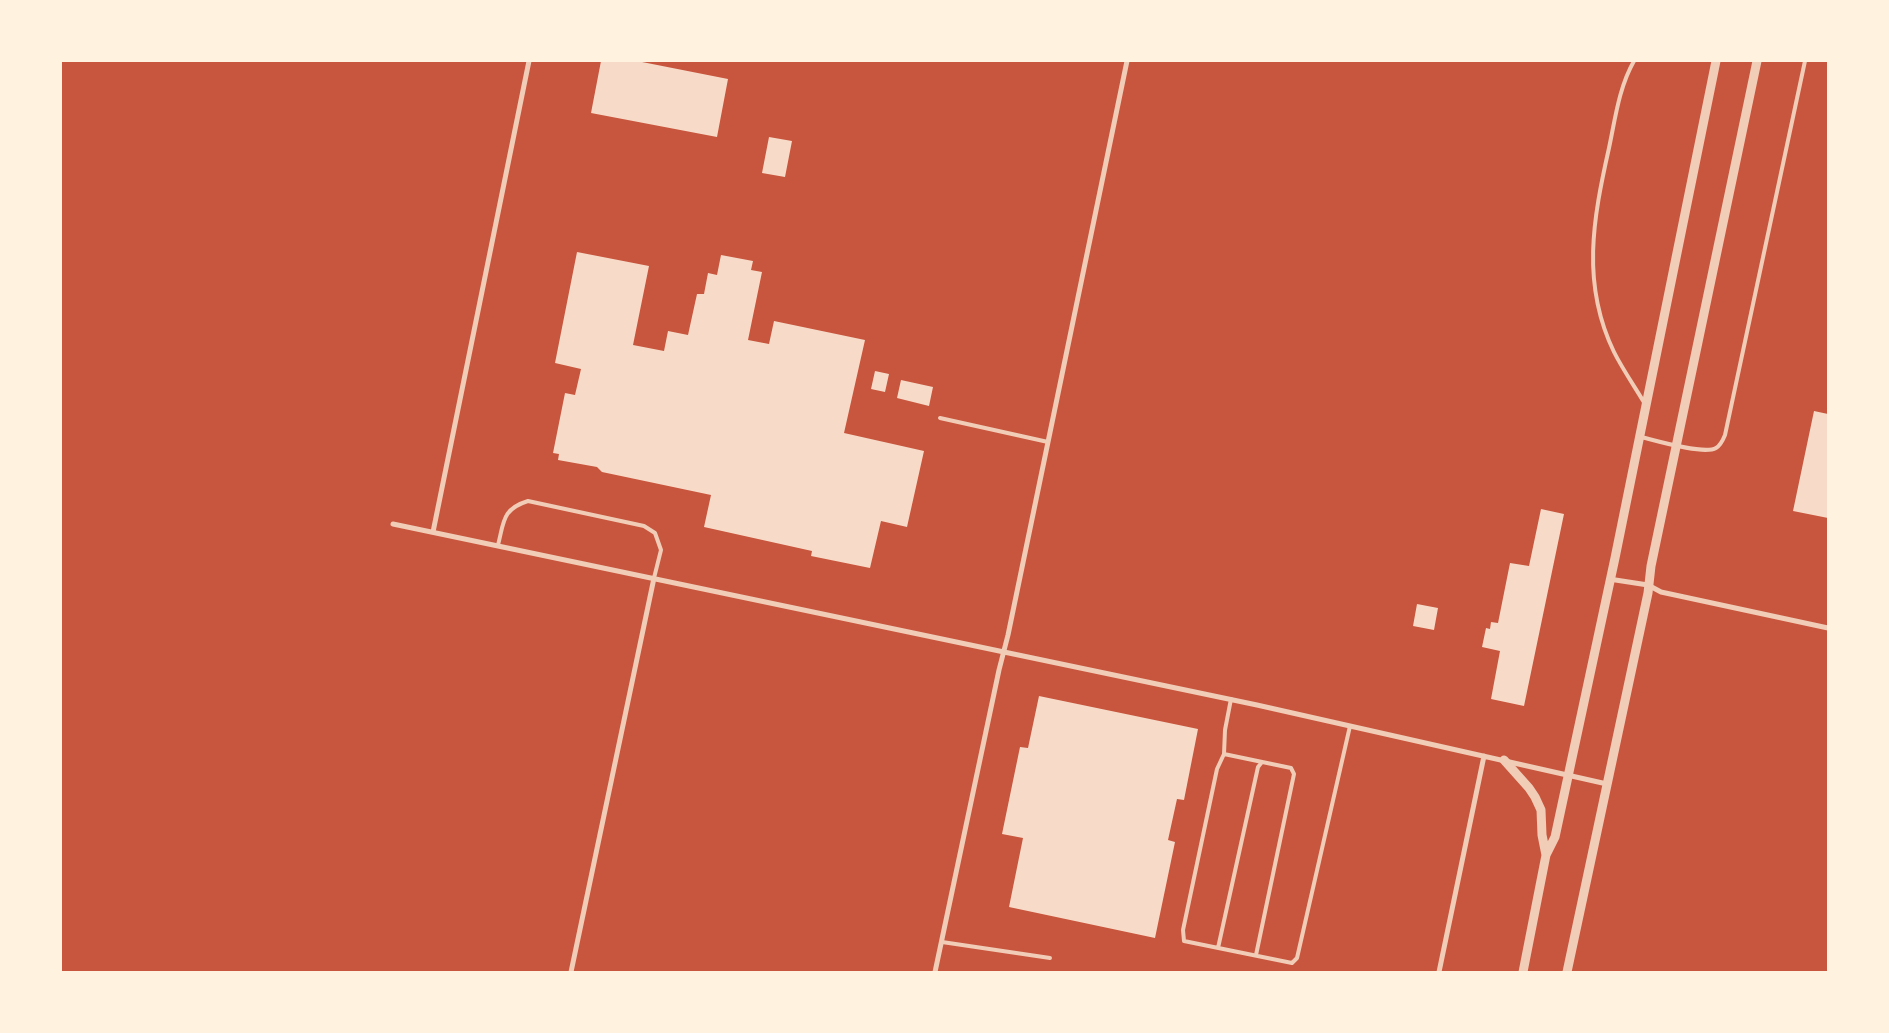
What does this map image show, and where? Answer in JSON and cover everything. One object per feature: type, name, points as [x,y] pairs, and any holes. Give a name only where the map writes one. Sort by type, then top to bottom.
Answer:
[{"type":"street","points":[[433,532],[529,61]]},
{"type":"street","points":[[936,972],[1127,61]]},
{"type":"street","points":[[1523,972],[1546,854],[1555,837],[1640,437],[1716,61]]},
{"type":"street","points":[[1567,972],[1648,593],[1676,445],[1757,61]]},
{"type":"street","points":[[393,524],[1231,700],[1607,784]]},
{"type":"street","points":[[571,972],[654,578]]},
{"type":"street","points":[[1609,579],[1648,586],[1661,592],[1828,628]]},
{"type":"street","points":[[1439,972],[1484,756]]},
{"type":"street","points":[[1504,760],[1535,797],[1540,810],[1546,854]]},
{"type":"lane","points":[[1634,61],[1629,70],[1617,108],[1599,193],[1592,259],[1595,292],[1601,320],[1614,352],[1646,406]]},
{"type":"lane","points":[[1640,437],[1707,451],[1715,449],[1725,435],[1805,61]]},
{"type":"lane","points":[[940,418],[1048,442]]},
{"type":"lane","points":[[498,546],[507,514],[515,505],[528,501],[538,503],[644,526],[655,533],[660,550],[654,578]]},
{"type":"lane","points":[[1231,700],[1225,730],[1224,754],[1217,769],[1183,930],[1184,940],[1218,948],[1292,964],[1297,958],[1350,726]]},
{"type":"lane","points":[[1224,754],[1291,768],[1294,774],[1256,956]]},
{"type":"lane","points":[[1218,948],[1258,767],[1262,762]]},
{"type":"lane","points":[[942,942],[1050,958]]},
{"type":"building","points":[[601,61],[637,61],[728,79],[717,137],[591,113]]},
{"type":"building","points":[[769,137],[792,141],[785,177],[762,173]]},
{"type":"building","points":[[577,252],[649,266],[633,345],[664,351],[668,331],[688,335],[697,294],[704,294],[708,273],[717,275],[721,255],[753,261],[751,270],[762,272],[748,340],[769,344],[774,321],[865,340],[844,433],[924,451],[907,527],[881,521],[870,568],[811,556],[812,551],[704,527],[711,495],[602,472],[597,467],[558,460],[559,454],[553,453],[565,393],[575,395],[581,369],[555,363]]},
{"type":"building","points":[[875,371],[889,374],[885,392],[871,389]]},
{"type":"building","points":[[901,380],[933,387],[929,406],[897,398]]},
{"type":"building","points":[[1814,411],[1828,414],[1828,518],[1793,511]]},
{"type":"building","points":[[1541,509],[1564,514],[1524,706],[1491,699],[1500,651],[1482,647],[1486,628],[1490,629],[1491,622],[1498,623],[1510,563],[1529,566]]},
{"type":"building","points":[[1417,604],[1438,608],[1434,630],[1413,626]]},
{"type":"building","points":[[1039,696],[1198,729],[1184,800],[1177,799],[1168,840],[1175,842],[1155,938],[1009,907],[1023,838],[1002,834],[1020,747],[1028,748]]}]
